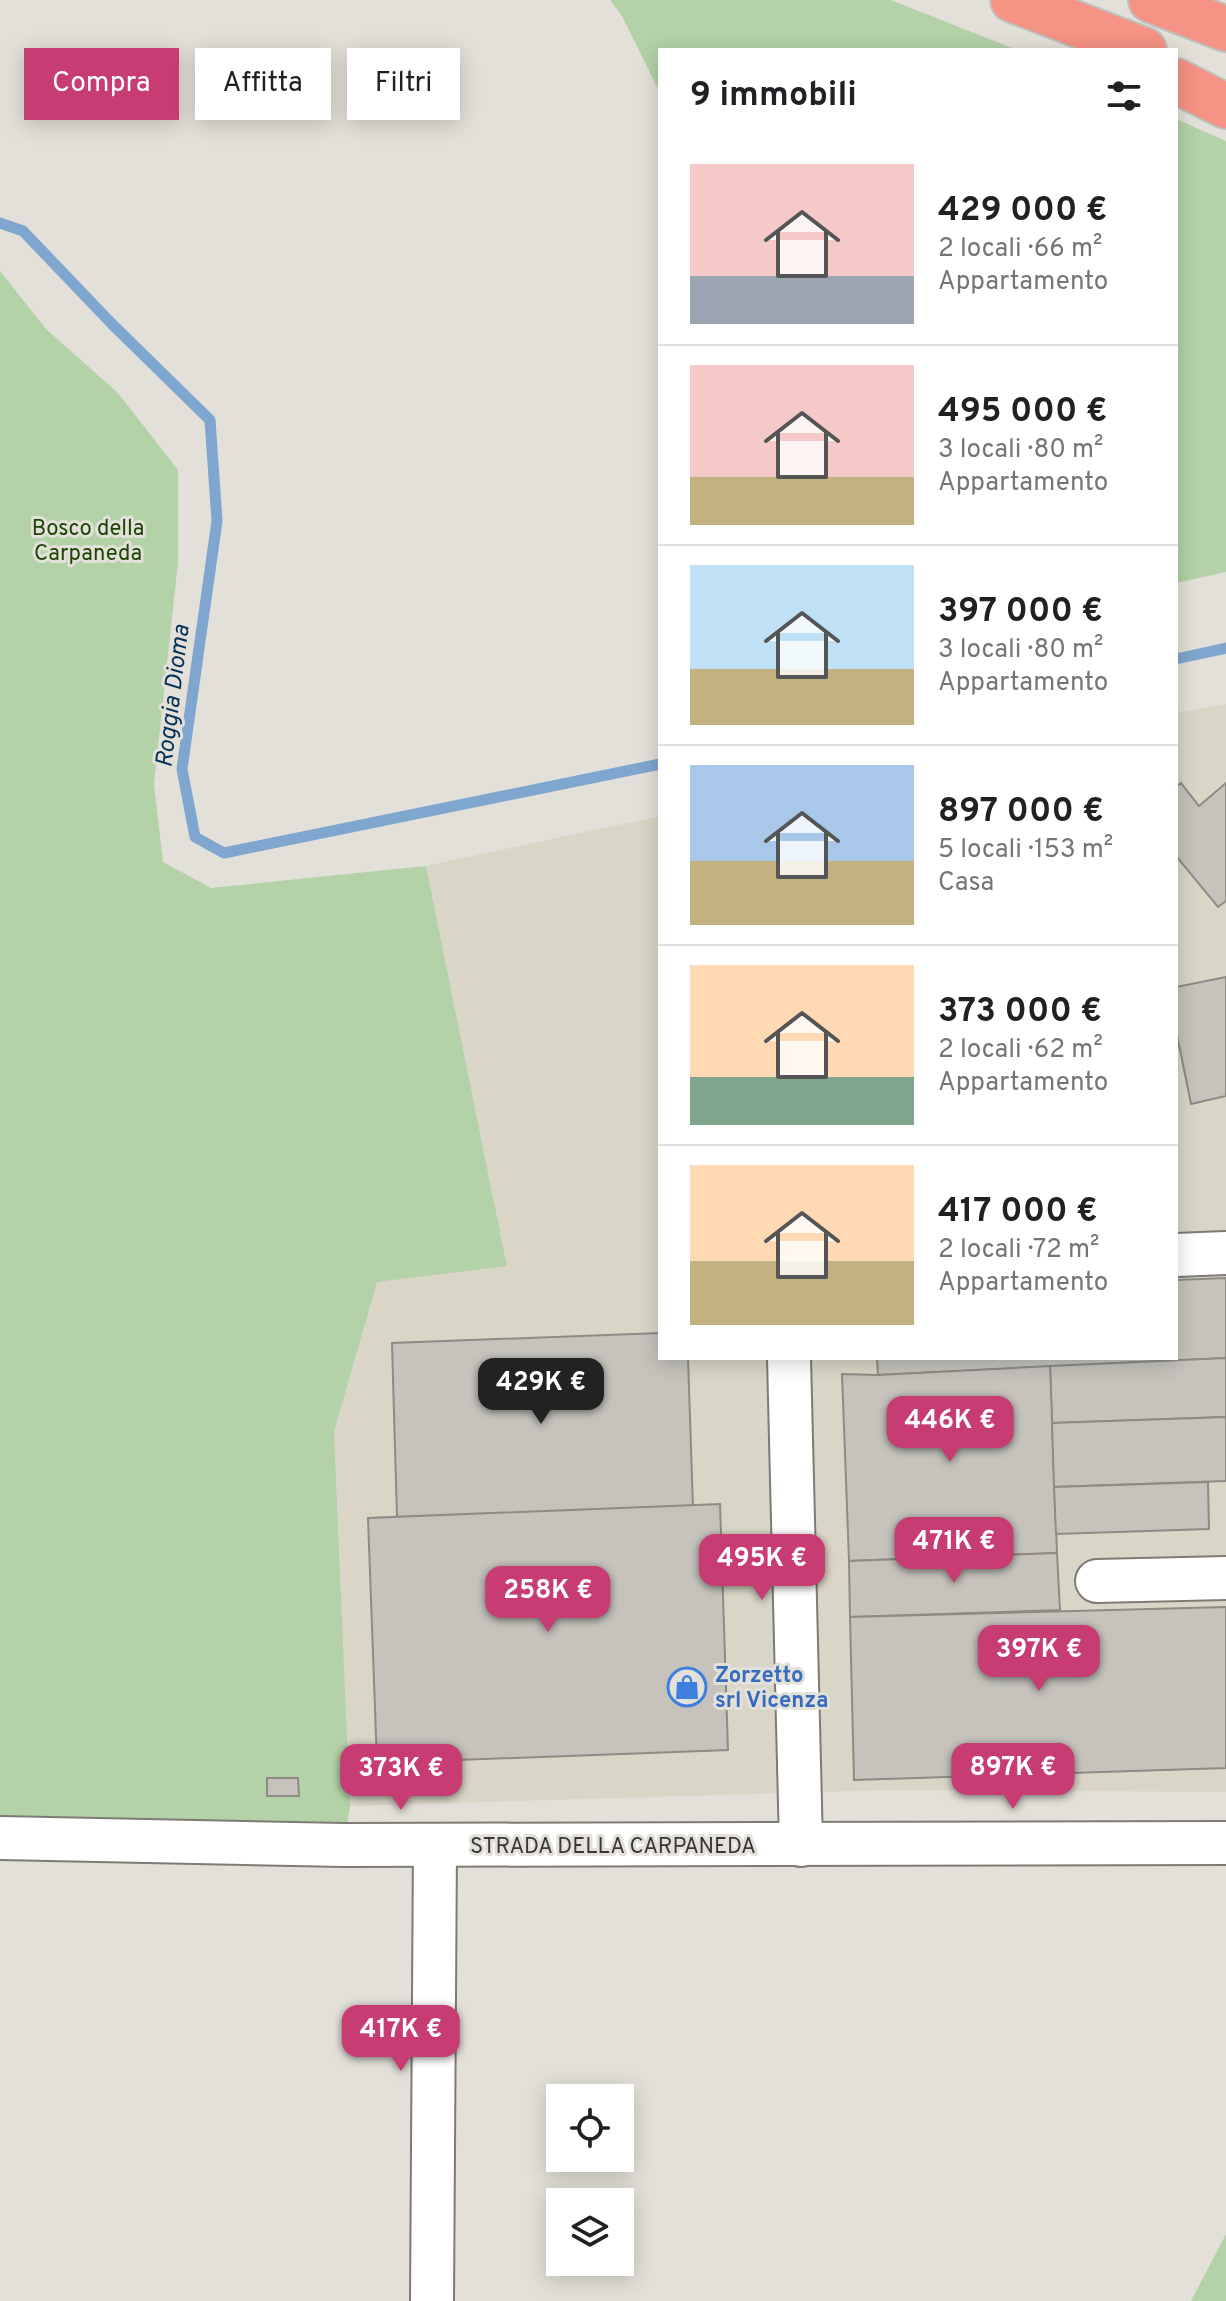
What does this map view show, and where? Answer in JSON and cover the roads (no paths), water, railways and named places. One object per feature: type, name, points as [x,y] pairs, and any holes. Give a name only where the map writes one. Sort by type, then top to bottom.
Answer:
[{"type":"highway","points":[[1011,0],[1108,48]]},
{"type":"highway","points":[[1011,0],[1139,48]]},
{"type":"highway","points":[[1151,0],[1226,29]]},
{"type":"highway","points":[[1178,63],[1226,81]]},
{"type":"highway","points":[[1178,82],[1226,106]]},
{"type":"street","points":[[1178,1255],[1226,1253]]},
{"type":"street","points":[[789,1360],[801,1845]]},
{"type":"street","points":[[1097,1581],[1226,1578]]},
{"type":"street","name":"STRADA DELLA CARPANEDA","points":[[0,1838],[435,1845],[1226,1843]]},
{"type":"street","points":[[432,2301],[435,1845]]},
{"type":"waterway","name":"Roggia Dioma","points":[[0,223],[23,231],[210,420],[217,521],[182,769],[195,837],[224,853],[658,764]]},
{"type":"waterway","name":"Roggia Dioma","points":[[1178,659],[1226,648]]},
{"type":"place","name":"Zorzetto srl Vicenza","points":[[687,1687]]},
{"type":"park label","name":"Bosco della Carpaneda","points":[[88,540]]}]
